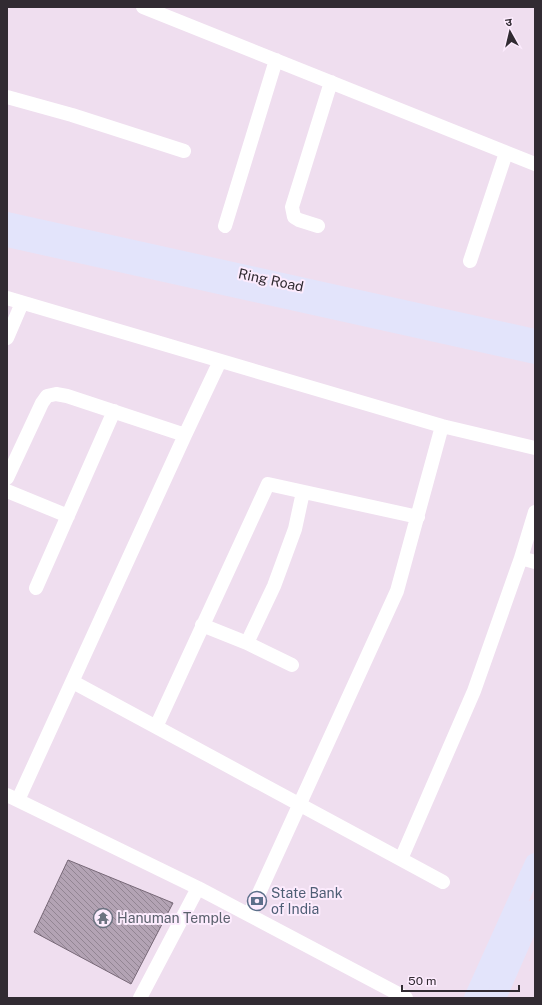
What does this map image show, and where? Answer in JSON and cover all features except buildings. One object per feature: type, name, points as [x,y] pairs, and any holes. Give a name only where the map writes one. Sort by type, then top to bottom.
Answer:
[{"type":"street","points":[[143,7],[535,164]]},
{"type":"street","points":[[225,226],[276,60]]},
{"type":"street","points":[[318,226],[294,217],[292,207],[332,82]]},
{"type":"street","points":[[7,97],[72,114],[184,150]]},
{"type":"street","points":[[470,261],[506,153]]},
{"type":"street","name":"Ring Road","points":[[7,222],[535,339]]},
{"type":"street","name":"Ring Road","points":[[7,237],[535,354]]},
{"type":"street","points":[[7,298],[22,304],[442,426],[535,448]]},
{"type":"street","points":[[7,338],[22,304]]},
{"type":"street","points":[[220,361],[73,682],[12,798],[198,888],[406,998]]},
{"type":"street","points":[[7,478],[42,403],[47,396],[56,394],[67,396],[185,435]]},
{"type":"street","points":[[36,588],[114,411]]},
{"type":"street","points":[[249,915],[397,591],[442,426]]},
{"type":"street","points":[[156,727],[268,484],[418,517]]},
{"type":"street","points":[[7,491],[68,516]]},
{"type":"street","points":[[248,644],[274,586],[294,529],[303,492]]},
{"type":"street","points":[[401,859],[474,691],[521,558],[535,512]]},
{"type":"street","points":[[521,558],[535,562]]},
{"type":"street","points":[[202,625],[248,644],[292,665]]},
{"type":"street","points":[[73,682],[443,882]]},
{"type":"street","points":[[474,998],[535,863]]},
{"type":"street","points":[[140,998],[198,888]]},
{"type":"street","points":[[496,998],[535,909]]},
{"type":"place","name":"State Bank of India","points":[[257,901]]},
{"type":"place","name":"Hanuman Temple","points":[[103,918]]}]
